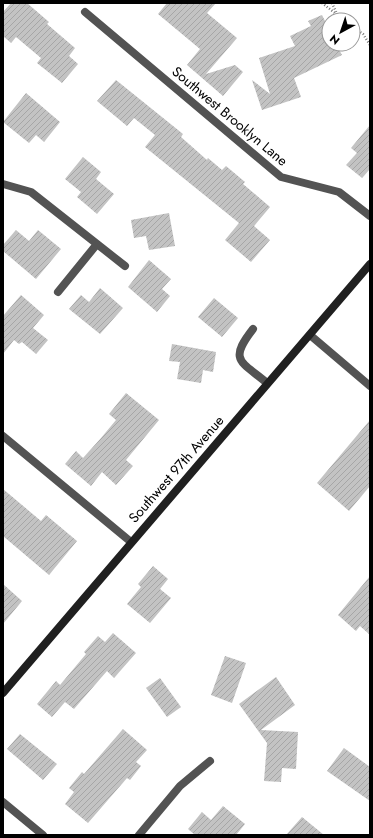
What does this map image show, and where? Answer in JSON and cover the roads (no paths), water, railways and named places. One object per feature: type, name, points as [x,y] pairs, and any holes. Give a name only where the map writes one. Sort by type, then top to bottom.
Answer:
[{"type":"street","name":"Southwest Brooklyn Lane","points":[[85,12],[282,177],[339,192],[370,216]]},
{"type":"street","points":[[3,184],[31,192],[125,266]]},
{"type":"street","points":[[58,292],[97,244]]},
{"type":"street","name":"Southwest 97th Avenue","points":[[3,692],[370,264]]},
{"type":"street","points":[[253,329],[240,346],[239,354],[242,362],[267,383]]},
{"type":"street","points":[[310,335],[370,386]]},
{"type":"street","points":[[3,436],[131,542]]},
{"type":"street","points":[[139,835],[180,786],[210,761]]},
{"type":"street","points":[[3,802],[43,835]]}]
